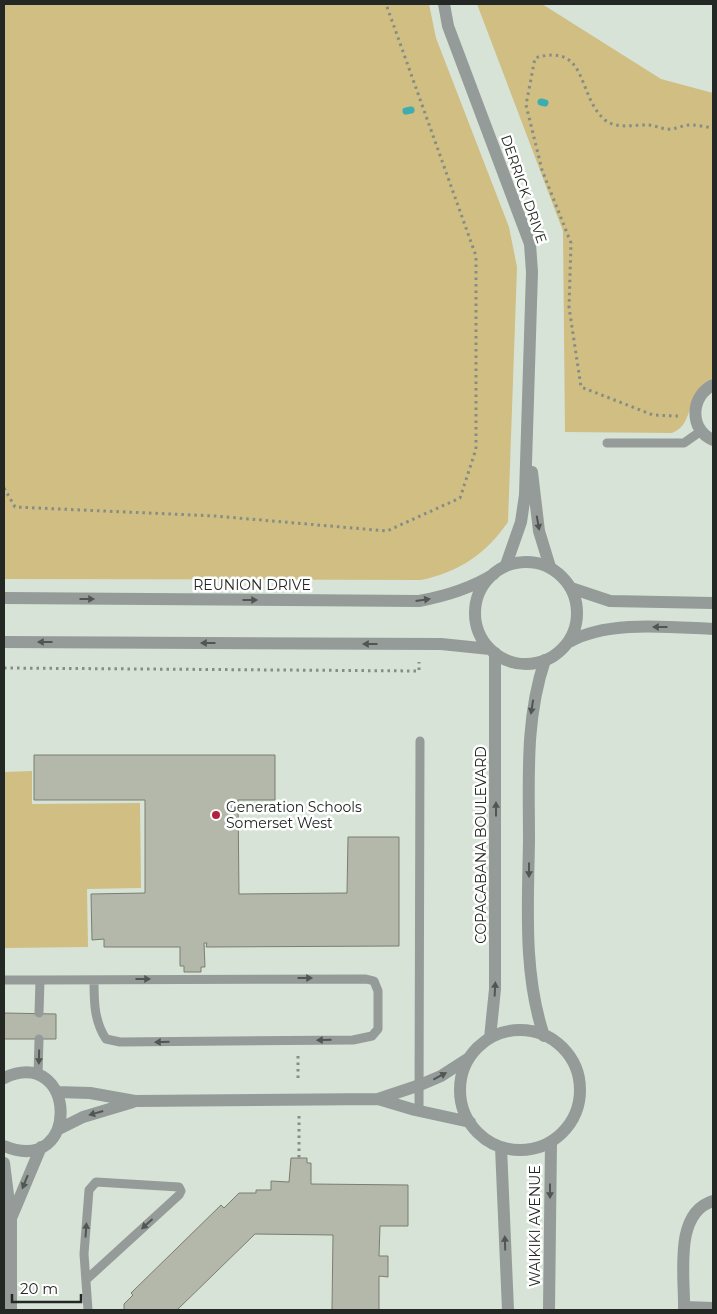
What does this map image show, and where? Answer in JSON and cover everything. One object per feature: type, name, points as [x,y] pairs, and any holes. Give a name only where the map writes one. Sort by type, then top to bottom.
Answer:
[{"type":"street","name":"DERRICK DRIVE","points":[[444,4],[448,26],[530,244],[532,272],[528,422],[522,513],[506,565]]},
{"type":"street","points":[[713,386],[707,388],[699,398],[695,409],[701,431],[713,440]]},
{"type":"street","name":"DERRICK DRIVE","points":[[528,422],[536,512],[550,567]]},
{"type":"street","points":[[528,562],[550,567],[562,576],[571,588],[578,611],[575,628],[568,642],[558,653],[545,660],[532,664],[506,660],[492,651],[477,627],[475,615],[480,592],[486,581],[506,565],[528,562]]},
{"type":"street","name":"REUNION DRIVE","points":[[4,598],[419,601],[474,587],[494,574]]},
{"type":"street","points":[[571,588],[610,601],[713,603]]},
{"type":"street","points":[[568,642],[584,633],[629,628],[713,629]]},
{"type":"street","points":[[4,642],[419,644],[492,651]]},
{"type":"street","name":"COPACABANA BOULEVARD","points":[[490,1038],[495,989],[492,651]]},
{"type":"street","points":[[544,1036],[535,1009],[530,979],[529,854],[530,728],[532,704],[545,660]]},
{"type":"street","points":[[378,1099],[420,1086],[441,1076],[469,1058],[482,1043],[490,1038],[499,1033],[518,1030],[544,1036],[555,1041],[569,1055],[578,1073],[580,1092],[576,1112],[566,1129],[550,1142],[532,1149],[511,1150],[492,1144],[476,1132],[465,1115],[460,1095],[461,1076],[469,1058]]},
{"type":"street","points":[[4,1078],[12,1074],[25,1072],[38,1075],[49,1082],[57,1092],[62,1110],[59,1129]]},
{"type":"street","points":[[57,1092],[90,1094],[135,1101],[378,1099],[470,1122]]},
{"type":"street","points":[[11,1310],[11,1218],[4,1146],[23,1151],[41,1147],[59,1129],[83,1117],[135,1101]]},
{"type":"street","name":"WAIKIKI AVENUE","points":[[550,1142],[550,1310]]},
{"type":"street","points":[[11,1218],[41,1147]]},
{"type":"street","name":"WAIKIKI AVENUE","points":[[501,1147],[508,1310]]},
{"type":"street","points":[[713,1201],[702,1204],[692,1215],[685,1233],[684,1308],[713,1308]]},
{"type":"lane","points":[[607,443],[684,443],[701,431]]},
{"type":"lane","points":[[420,741],[420,1111]]},
{"type":"lane","points":[[4,980],[366,979],[374,981],[378,991],[378,1029],[372,1036],[353,1040],[120,1042],[106,1039],[98,1027],[94,1005],[94,980]]},
{"type":"lane","points":[[40,980],[40,1014]]},
{"type":"lane","points":[[38,1075],[39,1039]]},
{"type":"lane","points":[[87,1279],[179,1195],[181,1190],[179,1187],[96,1182],[92,1185],[89,1190],[84,1254],[88,1310]]},
{"type":"path","points":[[4,488],[15,507],[215,516],[387,531],[460,498],[476,449],[476,256],[386,4]]},
{"type":"path","points":[[696,418],[653,415],[581,387],[569,307],[571,243],[542,170],[526,105],[535,58],[549,54],[558,55],[573,61],[582,77],[589,100],[606,121],[627,127],[648,125],[670,129],[691,125],[713,128]]},
{"type":"path","points":[[4,668],[419,671],[419,644]]},
{"type":"shaded area","points":[[4,4],[429,4],[436,38],[509,227],[517,267],[508,522],[481,552],[459,567],[435,577],[421,580],[4,579]]},
{"type":"shaded area","points":[[477,4],[542,4],[661,79],[713,93],[713,378],[697,392],[685,422],[672,433],[565,432],[563,231]]},
{"type":"shaded area","points":[[32,771],[32,804],[140,803],[141,888],[87,889],[88,947],[4,948],[4,772]]},
{"type":"building","points":[[34,755],[275,755],[275,800],[238,800],[239,894],[347,893],[348,837],[399,837],[399,946],[206,947],[207,943],[204,943],[205,967],[201,967],[201,972],[184,972],[184,966],[180,966],[180,947],[104,947],[104,939],[92,940],[91,894],[145,893],[145,800],[34,800]]},
{"type":"building","points":[[4,1013],[56,1014],[56,1039],[4,1039]]},
{"type":"building","points":[[291,1158],[307,1158],[307,1163],[311,1163],[311,1184],[408,1185],[408,1226],[380,1226],[379,1256],[388,1256],[388,1277],[379,1276],[379,1310],[332,1310],[333,1235],[255,1234],[177,1310],[124,1310],[124,1304],[133,1295],[131,1293],[221,1205],[224,1208],[239,1193],[256,1193],[256,1190],[271,1190],[271,1181],[289,1182]]},
{"type":"waterway","points":[[541,102],[545,103]]},
{"type":"waterway","points":[[406,111],[411,110]]},
{"type":"place","name":"Generation Schools Somerset West","points":[[216,815]]}]
